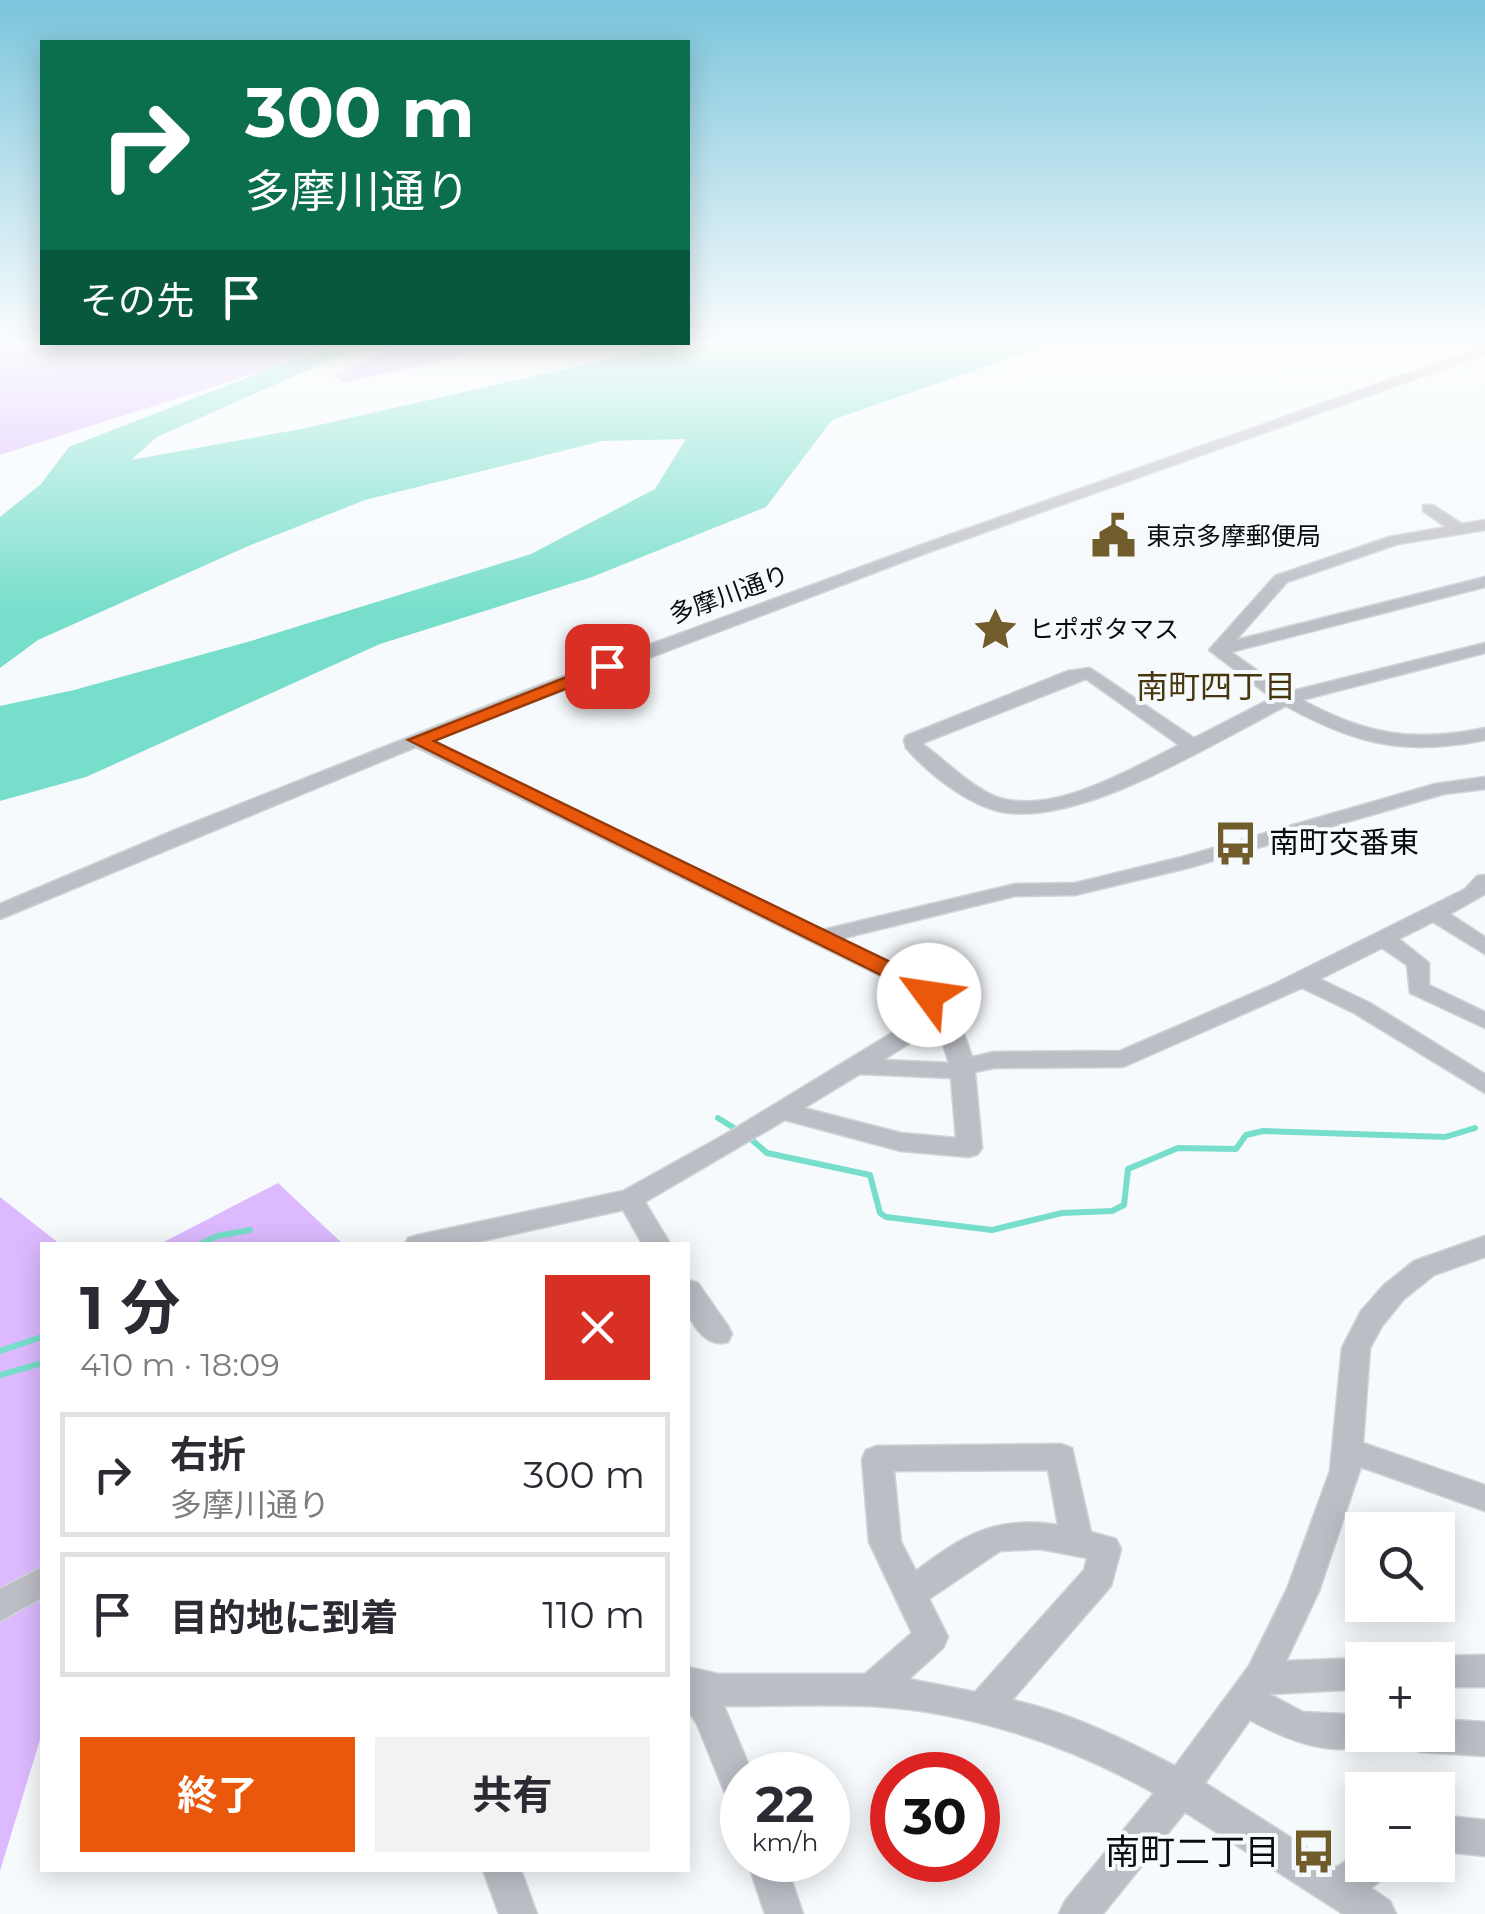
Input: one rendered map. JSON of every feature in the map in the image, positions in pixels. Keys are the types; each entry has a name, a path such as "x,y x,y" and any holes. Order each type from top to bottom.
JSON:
{"street":[{"name":"多摩川通り","path":"0,912 418,740 974,529 1244,434"},
{"path":"1428,508 1459,529"},
{"path":"1218,650 1281,579 1395,540 1485,525"},
{"path":"1218,650 1485,582"},
{"path":"1193,746 1090,673 1074,675 913,740 916,748 986,800 1035,808 1060,803 1145,770 1193,746 1287,698 1485,648"},
{"path":"1218,650 1287,698 1348,727 1397,742 1430,743 1485,734"},
{"path":"418,740 918,986 951,1024 965,1073 970,1148 901,1142 782,1111"},
{"path":"820,937 1015,890 1074,889 1188,862 1442,788 1485,783"},
{"path":"856,1066 948,1071 994,1060 1123,1059 1302,979 1472,894 1485,881"},
{"path":"1434,913 1485,947"},
{"path":"1383,938 1418,963 1418,988 1426,995 1485,1021"},
{"path":"1302,979 1362,1008 1420,1047 1479,1072"},
{"path":"432,1242 630,1199 943,1012"},
{"path":"630,1199 655,1242"},
{"path":"1078,1914 1139,1844 1254,1688 1302,1590 1345,1471 1356,1348 1371,1319 1394,1292 1424,1268 1485,1246"},
{"path":"690,1293 718,1334"},
{"path":"1347,1450 1485,1498"},
{"path":"872,1690 931,1637 885,1542 877,1459 1060,1457 1077,1541"},
{"path":"910,1594 981,1544 1006,1534 1077,1541 1104,1549 1100,1576 983,1708"},
{"path":"0,1606 40,1582"},
{"path":"1455,1672 1485,1671"},
{"path":"1254,1688 1345,1676"},
{"path":"690,1685 718,1690 872,1690 1036,1721 1128,1760 1180,1788 1377,1914"},
{"path":"690,1686 710,1714 726,1752"},
{"path":"1254,1688 1300,1728 1345,1731"},
{"path":"1455,1737 1485,1739"},
{"path":"1455,1835 1485,1838"},
{"path":"503,1872 518,1914"},
{"path":"773,1882 784,1914"},
{"path":"1339,1889 1348,1882"}],"shaded area":[{"path":"0,434 64,434 0,455"},
{"path":"102,434 163,434 131,460 271,434 821,434 766,507 592,577 380,644 86,777 0,801 0,706 74,690 251,641 531,554 655,489 686,439 602,441 365,500 246,547 38,640 0,668 0,517 41,484 69,447"},
{"path":"278,1183 341,1242 164,1242"},
{"path":"0,1197 57,1242 40,1242 40,1740 0,1871"}],"waterway":[{"path":"718,1118 734,1128"},
{"path":"752,1140 767,1153 870,1175 880,1213 886,1217 992,1230 1062,1213 1112,1211 1124,1205 1128,1169 1178,1148 1236,1149 1246,1135 1263,1131 1445,1137 1475,1128"},
{"path":"205,1242 250,1230"},
{"path":"0,1351 40,1338"},
{"path":"0,1375 40,1364"}],"place":[{"name":"東京多摩郵便局","path":"1113,536"},
{"name":"ヒポポタマス","path":"996,629"},
{"name":"南町交番東","path":"1236,843"},
{"name":"南町二丁目","path":"1313,1852"}],"district":[{"name":"南町四丁目","path":"1216,687"}],"route":[{"path":"607,666 418,740 903,977 929,995"}]}
